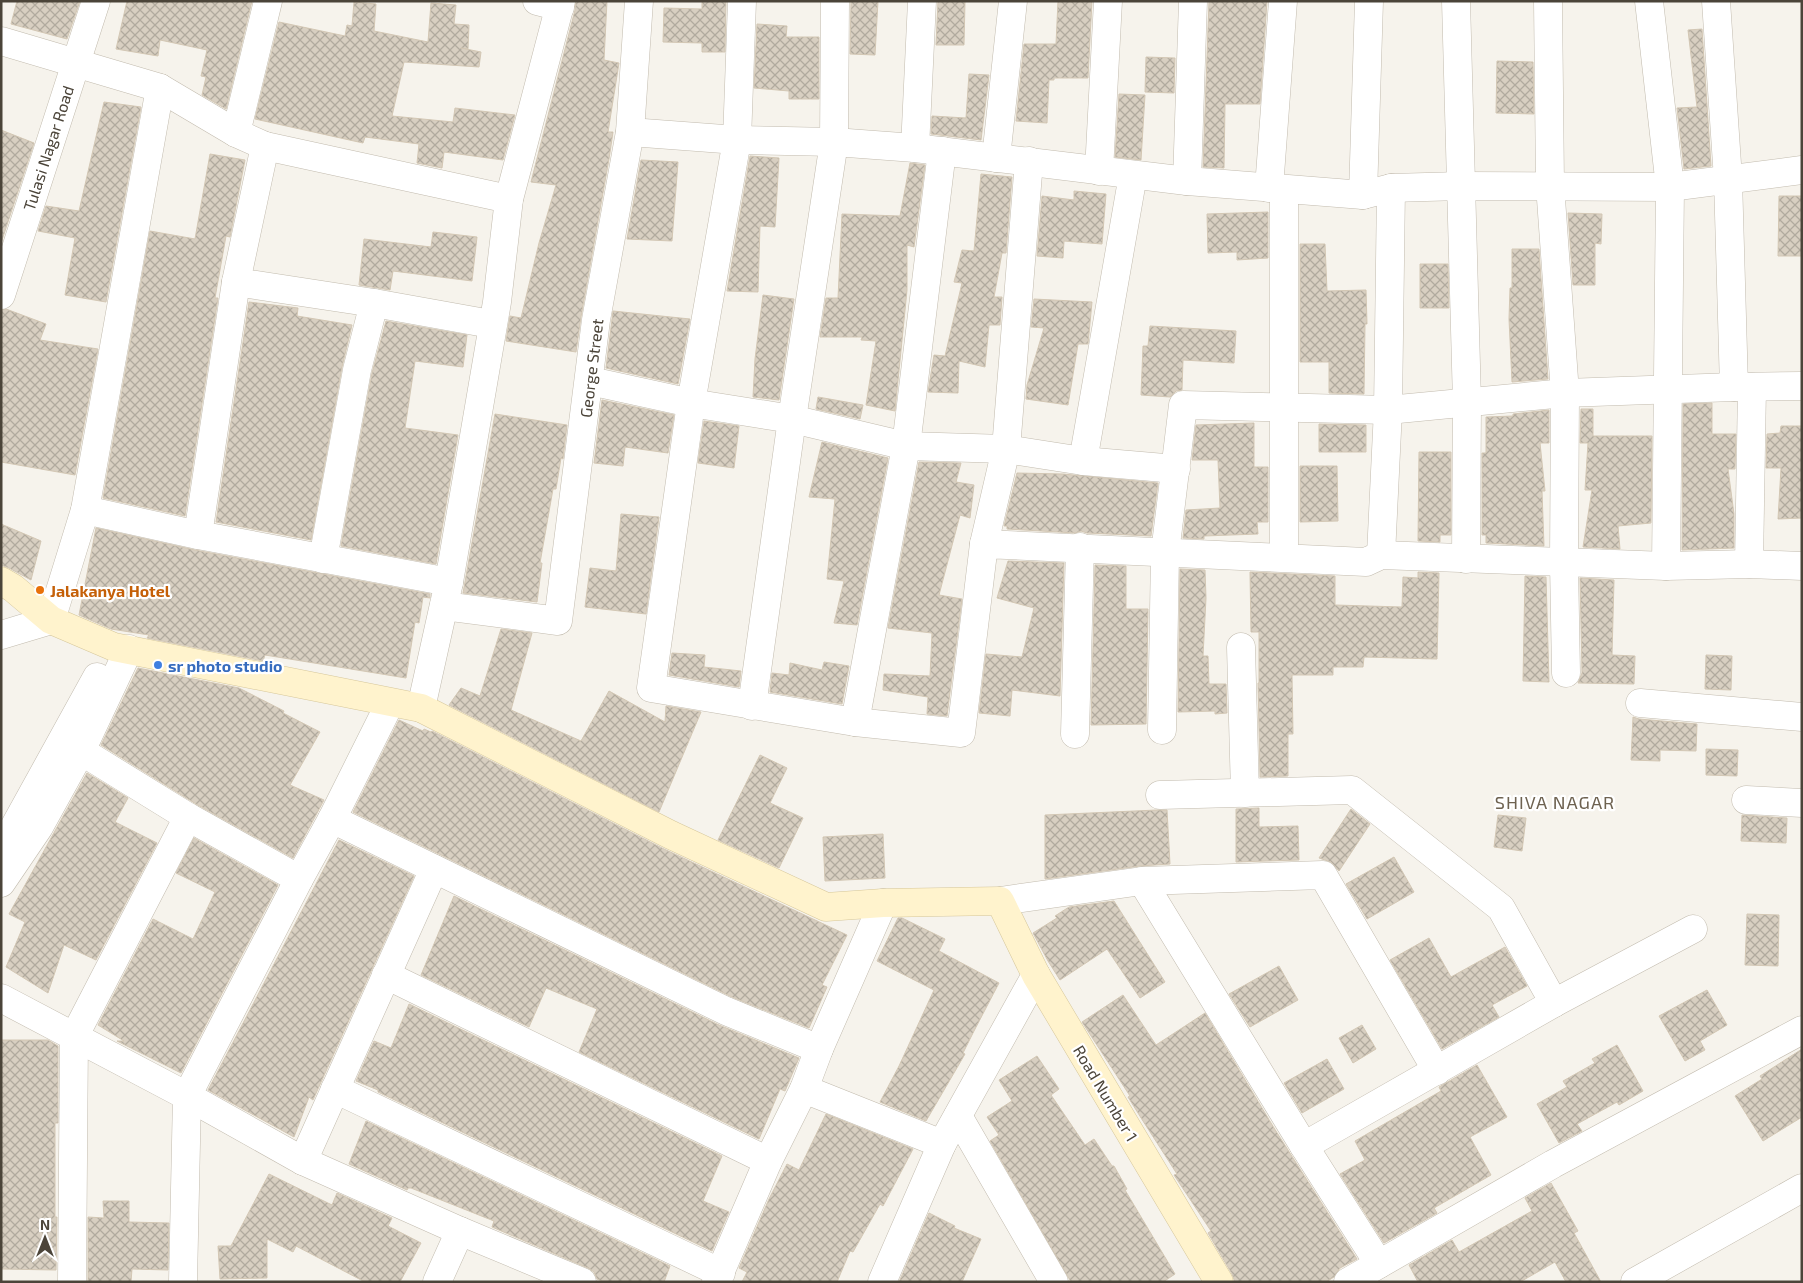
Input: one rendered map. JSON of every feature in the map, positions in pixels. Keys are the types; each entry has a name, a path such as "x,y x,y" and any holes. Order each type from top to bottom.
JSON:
{"street":[{"name":"Tulasi Nagar Road","path":"1,295 96,1"},
{"path":"236,133 268,1"},
{"name":"George Street","path":"446,594 558,621 590,381 596,320 630,132 639,1"},
{"path":"742,1 737,140 691,404 651,688 855,722 961,733 984,544 1006,449 1029,161"},
{"path":"752,706 792,419 834,142 835,1"},
{"path":"915,148 922,1"},
{"path":"996,158 1013,1"},
{"path":"1099,171 1108,1"},
{"path":"1187,181 1193,1"},
{"path":"1283,1 1276,189 1285,407 1284,557"},
{"path":"1363,195 1369,1"},
{"path":"1456,1 1467,402 1466,558"},
{"path":"1548,1 1550,185 1565,393 1564,563 1566,672"},
{"path":"1649,1 1670,186 1666,566"},
{"path":"1716,1 1743,387 1749,564"},
{"path":"421,708 446,594 496,302 509,199 553,3"},
{"path":"1,40 160,88 236,133 265,146 509,199"},
{"path":"51,620 85,510 160,88"},
{"path":"630,132 737,140 834,142 915,148 1187,181 1363,195 1391,188 1550,185 1670,186 1802,170"},
{"path":"198,535 236,282 265,146"},
{"path":"855,722 906,446 942,151"},
{"path":"1083,461 1133,175"},
{"path":"1382,555 1388,410 1391,188"},
{"path":"236,282 492,324"},
{"path":"323,559 357,370 374,304"},
{"path":"590,381 691,404 792,419 906,446 1006,449 1083,461 1176,469"},
{"path":"1162,730 1164,553 1183,405 1388,410 1565,393 1802,386"},
{"path":"85,510 198,535 323,559 446,594"},
{"path":"984,544 1080,547 1164,553 1366,562 1382,555 1666,566 1749,564 1802,566"},
{"path":"1075,734 1080,547"},
{"path":"1,581 13,588 51,620 122,648 421,708 671,835 826,907 1000,901 1142,881 1323,875 1437,1071"},
{"path":"1,634 51,620"},
{"path":"1,883 40,827 81,751 122,648"},
{"path":"1,851 122,648"},
{"path":"1241,648 1245,793"},
{"path":"183,1282 187,1096 332,819 390,702"},
{"path":"1640,704 1802,717"},
{"path":"81,751 188,816 299,879"},
{"path":"1160,795 1352,790 1501,908 1554,1003"},
{"path":"1746,800 1802,803"},
{"path":"72,1282 74,1037 188,816"},
{"path":"332,819 726,1011 819,1049"},
{"path":"303,1161 434,869"},
{"path":"1142,881 1304,1146 1379,1264"},
{"name":"Road Number 1","path":"1000,901 1036,974 1219,1282"},
{"path":"335,1088 718,1277 768,1162 804,1089 819,1049 883,904"},
{"path":"1304,1146 1554,1003 1693,929"},
{"path":"386,974 768,1162"},
{"path":"882,1282 942,1144 1036,974"},
{"path":"1,998 187,1096 303,1161 570,1279"},
{"path":"1348,1282 1552,1164 1802,1030"},
{"path":"804,1089 942,1144"},
{"path":"958,1116 1054,1282"},
{"path":"1635,1282 1802,1188"},
{"path":"437,1282 460,1230"}],"building":[{"path":"17,1 80,1 67,39 11,24"},
{"path":"127,1 252,1 226,109 202,95 206,77 201,76 207,50 160,40 158,56 116,49"},
{"path":"576,1 607,1 604,60 619,63 608,132 613,132 609,159 576,352 506,341 510,316 521,318 539,243 556,185 531,182"},
{"path":"702,1 726,1 725,52 702,52 702,43 663,42 664,8 702,9"},
{"path":"851,1 878,1 875,55 850,54"},
{"path":"938,1 965,1 964,45 936,45"},
{"path":"1058,1 1092,1 1088,78 1054,78 1054,80 1049,80 1047,123 1016,121 1024,44 1056,44"},
{"path":"1209,1 1267,1 1260,104 1225,104 1224,168 1203,167"},
{"path":"354,2 376,4 374,31 428,42 431,3 456,5 454,24 469,25 468,49 461,48 481,52 479,67 404,62 392,116 453,122 455,108 515,115 503,160 444,152 442,168 417,163 419,144 365,137 363,143 255,119 279,22 345,36 347,25 352,26"},
{"path":"757,24 787,26 786,37 819,37 819,99 789,99 789,91 754,88"},
{"path":"1702,29 1711,166 1684,169 1677,108 1697,107 1688,30"},
{"path":"1146,57 1175,58 1174,93 1145,92"},
{"path":"1497,61 1533,62 1534,114 1496,113"},
{"path":"969,74 989,75 981,140 931,134 932,116 966,118"},
{"path":"1119,94 1145,95 1141,160 1115,157"},
{"path":"104,102 141,107 106,302 65,295 75,238 38,231 46,206 79,211"},
{"path":"1,130 34,143 1,243"},
{"path":"210,154 245,160 230,237 226,236 215,298 218,298 185,516 103,498 150,231 195,239"},
{"path":"750,156 779,158 775,227 760,226 758,292 727,291"},
{"path":"641,160 678,162 672,241 627,239"},
{"path":"910,163 925,165 914,247 907,245 907,290 895,411 866,405 876,341 861,340 862,337 820,337 826,298 838,298 842,214 900,216"},
{"path":"981,174 1012,177 1006,253 1002,253 994,297 1002,297 1000,325 989,325 985,367 959,361 958,393 928,392 934,355 945,356 962,283 954,282 962,250 974,251"},
{"path":"1074,191 1106,194 1102,244 1064,241 1063,258 1037,256 1042,196 1074,200"},
{"path":"1779,196 1802,196 1802,256 1778,256"},
{"path":"1268,212 1268,258 1237,260 1237,252 1208,253 1207,214"},
{"path":"1568,213 1602,214 1601,244 1595,243 1595,285 1573,285"},
{"path":"433,232 477,237 472,281 393,271 390,290 359,285 364,239 431,247"},
{"path":"1300,244 1325,244 1327,291 1366,290 1367,324 1365,324 1364,394 1329,393 1329,362 1300,362"},
{"path":"1512,249 1539,249 1548,379 1512,382 1509,319 1510,288 1512,288"},
{"path":"1420,264 1448,264 1449,308 1420,308"},
{"path":"763,295 794,299 779,400 753,397 755,359"},
{"path":"1034,299 1092,302 1088,344 1078,344 1068,405 1026,399 1027,385 1044,328 1031,327"},
{"path":"249,302 298,308 297,316 352,325 342,367 311,540 216,522"},
{"path":"6,309 46,324 40,340 98,349 75,475 1,462 1,310"},
{"path":"613,311 690,319 678,384 606,368"},
{"path":"386,321 467,335 463,367 415,361 405,428 458,435 436,564 341,546 372,373"},
{"path":"1150,326 1236,331 1234,363 1183,360 1182,390 1176,391 1170,397 1141,395 1143,346 1148,346"},
{"path":"818,397 863,405 860,419 816,409"},
{"path":"602,400 674,415 668,453 625,447 623,466 594,463"},
{"path":"1712,403 1712,434 1736,434 1735,469 1728,469 1734,514 1734,548 1682,550 1683,404"},
{"path":"1581,409 1593,409 1593,436 1652,436 1651,523 1618,526 1620,549 1583,547 1592,490 1585,490 1588,443 1580,443"},
{"path":"1549,410 1549,443 1540,443 1545,491 1542,491 1544,546 1486,543 1486,535 1482,535 1482,453 1486,453 1486,417 1513,416 1513,414"},
{"path":"495,414 567,425 563,459 561,458 556,489 553,489 540,563 542,563 537,602 463,593"},
{"path":"704,421 739,426 734,468 698,463"},
{"path":"1254,423 1254,467 1268,467 1268,522 1257,522 1258,534 1204,536 1204,539 1183,538 1186,510 1220,508 1218,460 1192,460 1196,425"},
{"path":"1319,424 1366,425 1366,452 1319,452"},
{"path":"1781,426 1802,426 1802,518 1778,519 1781,468 1766,468 1767,434 1780,433"},
{"path":"822,442 888,458 857,625 834,623 844,581 827,579 835,499 809,497"},
{"path":"1419,452 1451,452 1451,535 1440,535 1440,542 1418,541"},
{"path":"919,462 961,463 956,482 974,485 970,518 960,515 939,595 962,599 947,716 927,714 928,697 883,690 884,674 930,676 932,633 888,628"},
{"path":"1300,466 1337,466 1338,521 1300,522"},
{"path":"1017,473 1063,474 1158,483 1151,536 1087,533 1081,531 1075,533 1007,529 1007,526 1004,526"},
{"path":"621,514 659,517 646,614 585,607 590,568 616,571"},
{"path":"1,524 41,541 31,580 1,565"},
{"path":"96,528 195,550 430,594 430,598 423,597 419,623 415,622 406,678 265,655 263,661 147,638 149,635 111,629 79,615"},
{"path":"1008,561 1064,563 1060,696 1012,690 1010,716 979,713 986,654 1022,657 1034,608 997,598"},
{"path":"1095,565 1126,566 1126,609 1148,609 1146,724 1091,725"},
{"path":"1180,569 1205,570 1206,598 1203,656 1208,656 1209,684 1226,684 1227,713 1215,714 1215,711 1178,712"},
{"path":"1250,572 1335,576 1335,605 1402,607 1403,577 1418,578 1418,572 1439,573 1437,659 1364,657 1363,667 1333,667 1333,675 1292,675 1293,734 1288,734 1288,776 1260,777 1259,632 1251,632"},
{"path":"1525,576 1546,577 1549,682 1523,681"},
{"path":"1580,578 1614,580 1612,655 1635,656 1634,684 1578,683 1582,673"},
{"path":"501,629 532,633 511,710 581,741 609,691 665,722 666,706 701,712 659,812 449,705 461,688 480,696"},
{"path":"672,653 705,655 704,667 741,671 739,687 669,675"},
{"path":"1706,655 1732,656 1731,690 1705,689"},
{"path":"824,662 849,666 842,704 770,692 772,673 789,675 790,663 822,670"},
{"path":"138,668 239,688 320,732 290,785 324,800 293,858 196,804 101,745"},
{"path":"1633,717 1697,724 1696,751 1660,750 1660,761 1631,760"},
{"path":"399,720 423,731 424,729 432,731 664,849 847,935 822,985 827,987 809,1028 732,997 353,812"},
{"path":"1706,749 1738,750 1737,776 1706,775"},
{"path":"760,755 787,768 770,803 803,818 779,868 718,840"},
{"path":"87,773 128,798 115,822 157,843 96,960 64,945 48,993 6,967 25,922 9,914"},
{"path":"1259,808 1259,827 1298,826 1299,860 1236,862 1236,809"},
{"path":"1351,809 1370,824 1339,871 1331,862 1319,858"},
{"path":"1167,810 1170,864 1140,866 1045,879 1045,815"},
{"path":"1498,815 1526,818 1522,851 1494,847"},
{"path":"1742,815 1787,818 1786,843 1741,841"},
{"path":"883,834 885,878 825,881 823,837"},
{"path":"194,838 278,885 181,1073 117,1041 124,1041 98,1025 153,919 193,939 215,892 176,873"},
{"path":"339,840 414,876 313,1100 309,1097 294,1137 208,1090"},
{"path":"1394,857 1414,892 1367,919 1346,884"},
{"path":"454,896 719,1025 799,1058 785,1091 780,1089 759,1139 579,1052 597,1009 546,988 529,1027 421,975"},
{"path":"1114,901 1165,982 1140,998 1107,949 1060,980 1033,933 1057,918 1055,916 1069,907"},
{"path":"1747,914 1779,915 1778,966 1745,965"},
{"path":"898,918 902,918 945,939 939,951 999,983 963,1053 965,1054 926,1121 880,1102 934,990 877,961"},
{"path":"1429,938 1451,977 1505,947 1527,986 1492,1005 1499,1017 1442,1049 1390,960"},
{"path":"1279,966 1298,1000 1250,1027 1229,994"},
{"path":"1707,990 1727,1025 1700,1041 1705,1050 1685,1061 1659,1016"},
{"path":"1123,995 1156,1045 1205,1013 1274,1128 1357,1259 1340,1268 1334,1277 1326,1282 1235,1282 1208,1233 1211,1231 1174,1175 1177,1174 1082,1022"},
{"path":"409,1004 722,1156 703,1201 729,1212 712,1251 356,1081 374,1041 391,1048"},
{"path":"1362,1025 1376,1049 1353,1063 1339,1038"},
{"path":"1,1040 48,1040 58,1046 58,1123 55,1123 56,1270 1,1269"},
{"path":"1617,1045 1643,1091 1619,1105 1617,1102 1577,1124 1582,1131 1559,1143 1537,1104 1567,1087 1563,1081 1595,1063 1592,1059"},
{"path":"1802,1049 1802,1117 1763,1141 1735,1096 1762,1079 1760,1076"},
{"path":"1037,1056 1059,1089 1051,1095 1085,1145 1094,1139 1112,1166 1114,1166 1127,1189 1125,1190 1175,1274 1163,1282 1071,1282 990,1141 999,1135 987,1117 1012,1101 999,1080"},
{"path":"1327,1059 1344,1089 1302,1113 1284,1083"},
{"path":"1477,1065 1507,1117 1470,1137 1491,1175 1434,1208 1437,1213 1384,1243 1340,1174 1365,1160 1355,1141 1441,1091 1439,1087"},
{"path":"826,1114 913,1149 883,1206 880,1204 853,1252 850,1251 837,1282 742,1282 747,1272 739,1268 769,1199 787,1164 799,1170"},
{"path":"366,1121 670,1266 664,1282 604,1282 597,1279 594,1272 588,1268 492,1227 494,1221 411,1188 407,1190 349,1164"},
{"path":"269,1174 332,1205 337,1193 392,1218 388,1226 421,1243 400,1282 365,1282 296,1246 293,1252 267,1239 267,1278 220,1279 218,1246 231,1246"},
{"path":"1551,1183 1578,1231 1574,1233 1601,1282 1566,1282 1555,1262 1520,1282 1418,1282 1409,1265 1452,1240 1459,1252 1532,1211 1525,1198"},
{"path":"103,1201 129,1201 129,1222 169,1223 168,1270 132,1269 131,1282 88,1282 88,1217 104,1218"},
{"path":"929,1213 955,1226 954,1228 981,1239 962,1282 899,1282"}],"place":[{"name":"Jalakanya Hotel","path":"40,590"},
{"name":"sr photo studio","path":"158,665"}],"district":[{"name":"SHIVA NAGAR","path":"1555,802"}]}
